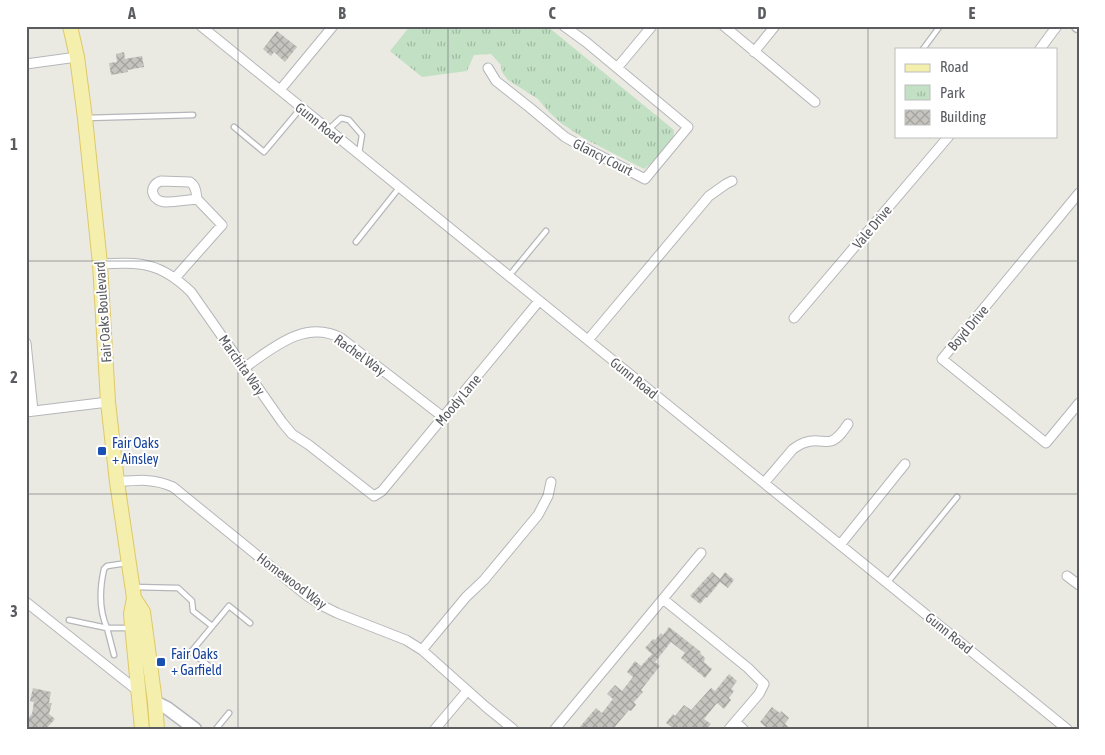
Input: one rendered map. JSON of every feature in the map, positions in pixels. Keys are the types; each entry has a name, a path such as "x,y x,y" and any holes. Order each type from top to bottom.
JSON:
{"main road":[{"name":"Fair Oaks Boulevard","path":"70,26 77,57 85,118 100,264 108,402 116,482 133,593 131,614 142,729"},
{"path":"133,593 145,684 155,702 157,729"},
{"path":"138,691 145,702 149,729"}],"street":[{"name":"Gunn Road","path":"201,26 1067,729"},
{"path":"280,90 333,26"},
{"path":"564,26 617,68 652,26"},
{"path":"724,26 815,102"},
{"path":"754,52 775,26"},
{"path":"1041,48 1057,26"},
{"path":"26,64 77,57"},
{"name":"Glancy Court","path":"488,68 496,81 565,137 645,179 688,127 617,68"},
{"name":"Vale Drive","path":"794,318 947,138"},
{"path":"175,278 222,224 198,199 194,185 190,182 161,181 157,182 152,189 154,196 164,202 198,199"},
{"path":"588,340 709,196 732,181"},
{"name":"Boyd Drive","path":"1079,193 942,359 1046,443 1079,403"},
{"name":"Marchita Way","path":"100,264 142,264 163,271 175,278 191,292 292,434 374,496"},
{"name":"Moody Lane","path":"374,496 382,491 539,301"},
{"name":"Rachel Way","path":"244,368 267,351 298,334 317,331 329,333 341,338 443,418"},
{"path":"26,343 30,412 108,402"},
{"path":"764,483 793,449 808,441 832,441 848,424"},
{"path":"840,545 905,464"},
{"name":"Homewood Way","path":"116,482 146,480 160,482 180,491 306,595 321,605 406,640 422,650 513,729"},
{"path":"422,650 538,515 548,496 551,482"},
{"path":"555,729 701,553"},
{"path":"1067,576 1079,585"},
{"path":"663,599 748,668 764,684 759,694 732,726 743,729"},
{"path":"26,602 138,691"},
{"path":"435,729 468,691"},
{"path":"155,702 168,708 195,729"}],"lane":[{"path":"924,48 940,26"},
{"path":"234,127 264,152 301,108"},
{"path":"85,118 193,114"},
{"path":"328,130 341,118 349,120 362,135 358,155"},
{"path":"356,242 399,188"},
{"path":"508,276 546,231"},
{"path":"887,583 957,497"},
{"path":"114,655 104,623 101,604 104,569 107,566 128,562"},
{"path":"133,593 178,588 192,601 193,611 212,626"},
{"path":"212,669 191,652 212,626 229,606 250,623"},
{"path":"69,620 107,628 132,628"},
{"path":"216,729 229,713"}],"green space":[{"path":"410,26 547,26 674,130 671,141 659,157 644,169 585,139 561,123 538,99 508,80 502,72 501,65 491,54 474,55 467,71 422,77 390,51"}],"building":[{"path":"277,31 297,47 285,62 274,52 271,56 263,49"},
{"path":"124,52 125,59 142,56 144,67 111,75 109,63 117,62 116,54"},
{"path":"712,572 720,579 725,572 734,580 728,588 720,582 700,604 690,596"},
{"path":"669,627 701,652 705,658 704,662 712,669 705,678 681,658 685,653 671,642 655,662 660,666 641,690 643,692 634,702 636,705 631,711 629,710 613,729 578,729 596,708 602,713 613,699 607,694 615,685 622,691 633,677 627,672 635,661 641,666 652,654 645,648 661,633 663,635"},
{"path":"729,674 737,681 731,689 734,691 729,698 731,700 724,709 717,703 704,719 711,724 707,729 674,729 666,723 684,705 691,710 711,688 715,691"},
{"path":"33,688 51,692 49,703 52,703 49,714 55,719 46,729 26,729 26,720 32,714 34,702 30,701"},
{"path":"772,707 780,713 781,711 789,718 785,724 791,729 768,729 760,722"}],"place":[{"name":"Fair Oaks + Ainsley","path":"102,451"},
{"name":"Fair Oaks + Garfield","path":"161,662"}]}
